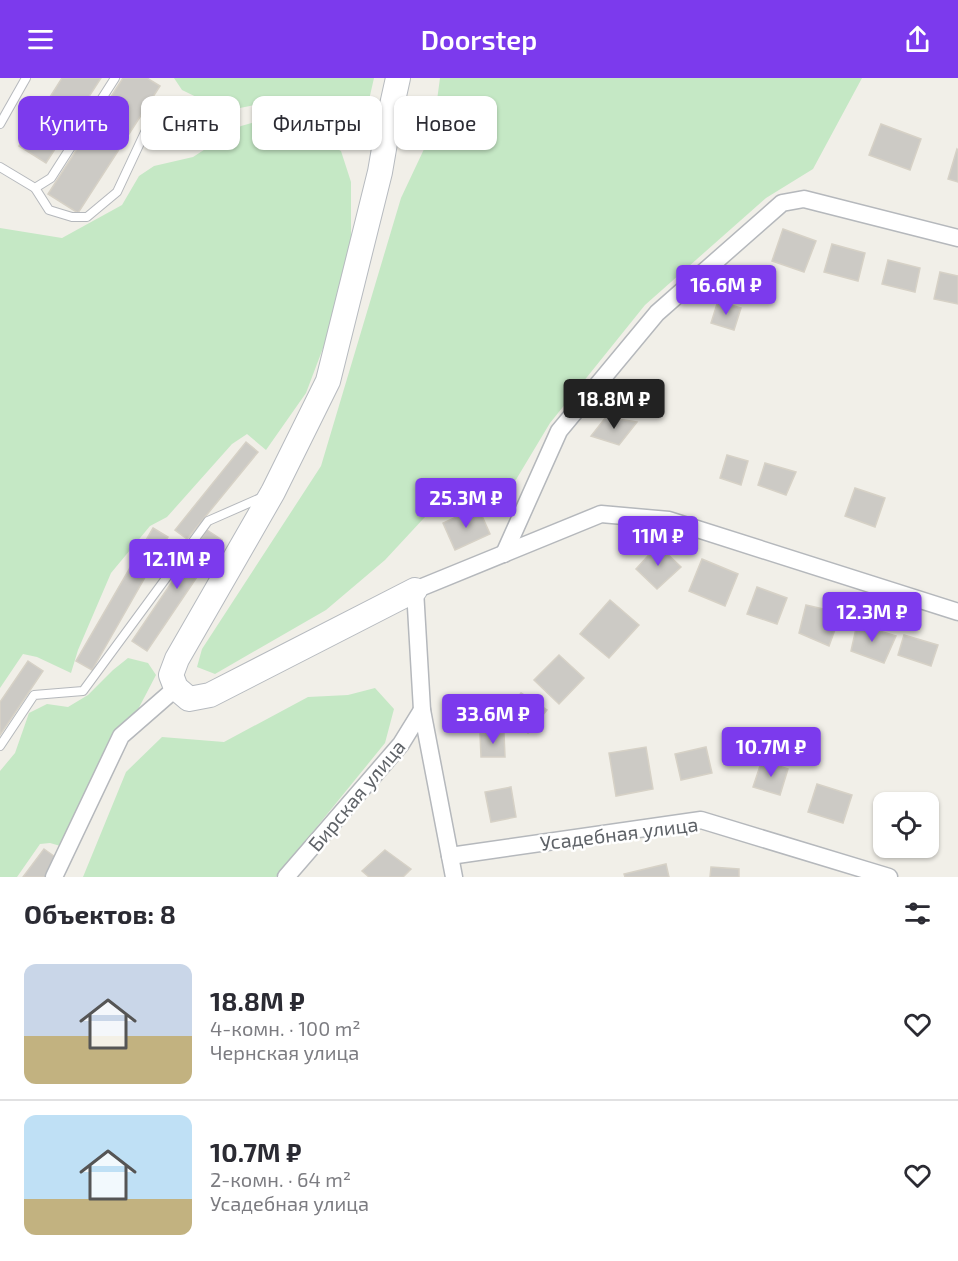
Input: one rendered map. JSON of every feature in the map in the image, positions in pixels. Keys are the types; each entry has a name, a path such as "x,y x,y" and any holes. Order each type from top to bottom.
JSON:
{"street":[{"path":"398,78 377,183 328,381 273,492 177,659 171,675 176,688 189,699 210,695 415,590 601,514 669,520 958,612"},
{"path":"504,554 559,431 657,313 782,203 804,200 958,238"},
{"path":"415,590 422,710 454,877"},
{"path":"54,877 121,736 176,688"},
{"name":"Бирская улица","path":"286,877 402,744 422,710"},
{"name":"Усадебная улица","path":"450,856 701,820 889,877"}],"lane":[{"path":"0,124 26,78"},
{"path":"35,188 51,178 115,78"},
{"path":"0,167 35,188 50,210 72,217 87,217 117,192 141,141"},
{"path":"0,746 34,695 83,691 208,521 273,492"}],"green space":[{"path":"174,78 374,78 370,96 252,96 252,106 240,108 240,96 194,96 182,90"},
{"path":"440,78 862,78 813,169 766,198 645,305 550,423 514,483 488,494 449,497 424,518 385,560 326,610 215,674 197,667 202,649 321,466 401,198 424,150 497,150 497,96 438,96"},
{"path":"252,123 252,150 339,150 351,182 351,274 306,393 266,450 247,434 232,444 167,517 150,526 111,573 78,650 71,673 37,657 23,654 0,688 0,228 62,238 122,205 139,176 154,166 193,157 204,150 240,150 241,126"},
{"path":"128,658 148,663 156,675 64,847 50,843 40,844 17,877 0,877 0,771 15,753 29,713 47,704 68,707 88,695"},
{"path":"375,688 394,709 385,743 276,877 83,877 126,772 162,737 224,742 308,697 348,695"}],"building":[{"path":"62,78 101,78 89,96 51,96"},
{"path":"123,78 147,78 160,86 154,96 141,96 141,115 129,134 129,96 111,96"},
{"path":"881,124 921,139 910,170 869,155"},
{"path":"25,150 54,150 46,163"},
{"path":"76,150 119,150 78,213 48,194"},
{"path":"958,150 958,182 948,179"},
{"path":"783,229 816,241 804,272 772,261"},
{"path":"832,244 865,253 858,281 824,272"},
{"path":"888,260 920,268 915,292 882,284"},
{"path":"940,272 958,276 958,304 934,299"},
{"path":"718,301 741,308 734,330 711,323"},
{"path":"606,417 637,422 619,445 591,436"},
{"path":"246,442 258,452 187,539 175,530"},
{"path":"727,455 748,461 741,485 720,478"},
{"path":"765,463 796,472 786,495 758,485"},
{"path":"855,488 885,498 875,527 845,516"},
{"path":"478,507 490,534 455,550 443,523"},
{"path":"153,528 168,537 92,670 76,661"},
{"path":"207,530 222,540 147,651 132,641"},
{"path":"658,545 681,567 657,589 636,569"},
{"path":"702,559 738,574 725,606 689,591"},
{"path":"757,587 787,598 777,624 747,614"},
{"path":"610,600 639,625 609,658 580,634"},
{"path":"806,605 841,613 829,646 799,633"},
{"path":"857,624 896,636 884,663 851,651"},
{"path":"904,635 938,645 931,666 898,655"},
{"path":"559,655 584,678 559,704 534,680"},
{"path":"28,661 43,671 0,735 0,702"},
{"path":"521,693 547,710 528,733 504,714"},
{"path":"504,733 505,757 481,757 480,734"},
{"path":"646,747 653,789 616,796 609,753"},
{"path":"706,747 712,773 681,780 675,754"},
{"path":"762,760 788,769 780,795 753,787"},
{"path":"817,784 852,795 843,823 808,812"},
{"path":"511,787 516,817 491,822 485,792"},
{"path":"44,849 62,862 50,877 23,877"},
{"path":"385,850 411,869 403,877 369,877 362,871"},
{"path":"666,864 669,877 625,877 624,874"},
{"path":"711,867 739,869 739,877 710,877"}]}
